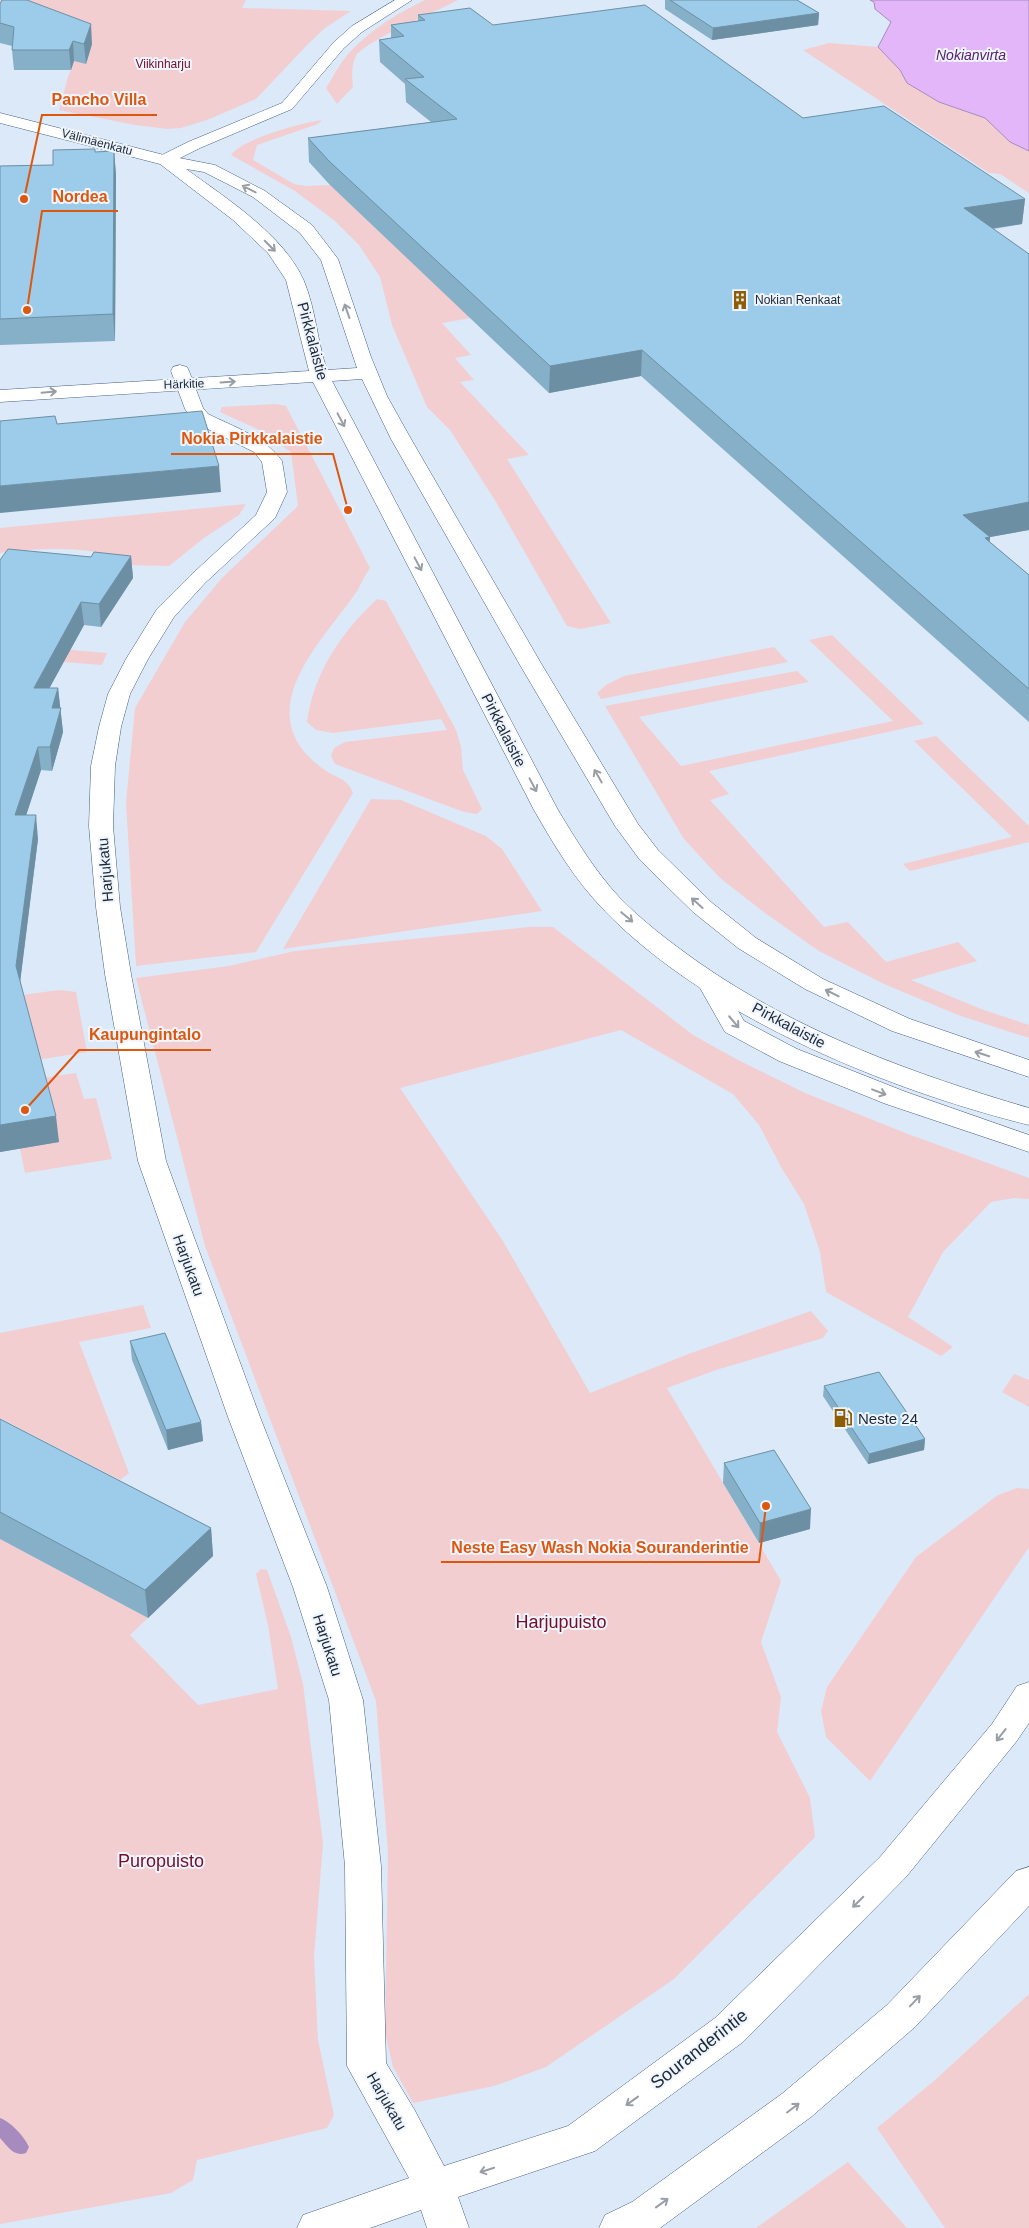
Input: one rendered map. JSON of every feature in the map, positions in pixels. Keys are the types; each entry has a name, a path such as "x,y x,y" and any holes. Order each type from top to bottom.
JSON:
{"main road":[{"path":"164,160 194,145 287,106 339,45 357,29 405,0"},
{"name":"Välimäenkatu","path":"0,118 164,160"},
{"path":"164,160 209,168 259,194 306,229 329,259 378,396 401,439 530,665 627,826 669,876 702,907 747,943 814,984 901,1025 1029,1069"},
{"name":"Pirkkalaistie","path":"164,160 249,225 281,258 294,278 304,305 318,368 511,744 563,839 598,887 621,913 709,981 792,1029 872,1066 989,1106 1029,1117"},
{"name":"Härkitie","path":"0,396 183,377 366,365"},
{"name":"Härkitie","path":"0,382 183,377"},
{"name":"Harjukatu","path":"183,377 194,409 201,418 261,448 272,461 278,492 265,518 198,579 165,614 137,659 120,694 110,727 103,766 101,826 118,974 152,1162 244,1417 310,1587 346,1700 363,1866 367,2066 400,2121 434,2187 448,2228"},
{"path":"709,981 734,1026 788,1055 896,1098 1029,1144"},
{"name":"Souranderintie","path":"318,2228 434,2187 581,2139 729,2030 893,1867 1004,1733 1029,1695"},
{"path":"620,2228 646,2215 797,2105 901,2016 1029,1882"}],"green space":[{"name":"Viikinharju","path":"0,0 246,0 242,8 351,11 325,28 256,99 207,120 181,128 168,129 135,125 59,110 68,77 78,52 0,8"},
{"path":"425,0 458,0 373,42 362,50 356,56 353,64 353,87 337,104 326,88 346,56 376,29"},
{"path":"829,43 878,47 900,70 907,83 939,102 985,118 1010,142 1029,151 1029,193 1000,174 989,173 803,50"},
{"path":"322,120 318,124 257,145 253,160 294,184 306,186 330,185 471,318 442,323 471,355 455,358 474,380 460,382 529,455 507,459 611,623 580,629 567,626 496,502 450,430 427,407 392,325 380,277 359,245 335,221 295,191 231,155 237,149 259,138 300,124"},
{"path":"276,404 286,406 370,568 357,591 305,664 295,684 290,705 291,726 302,749 322,768 345,781 353,793 256,952 136,966 126,803 135,708 185,622 222,578 298,506 291,452 259,430 220,412 222,407"},
{"path":"246,504 239,515 204,538 169,566 124,565 114,558 101,553 84,550 47,549 0,553 0,528"},
{"path":"377,599 386,601 456,730 461,747 463,770 482,809 477,814 464,812 335,764 331,756 334,748 345,742 447,730 441,719 333,733 316,730 307,722 316,686 331,654 352,626"},
{"path":"832,635 924,724 709,771 729,794 710,800 824,927 848,922 886,962 958,942 977,961 911,980 981,1009 1029,1025 1029,1038 958,1015 884,984 819,951 720,878 684,839 605,706 797,671 809,682 639,717 681,766 893,721 809,640"},
{"path":"0,644 107,653 102,665 0,657"},
{"path":"774,647 788,662 601,699 597,693 606,685 624,676"},
{"path":"936,736 1029,826 1029,842 910,871 903,864 1012,837 914,741"},
{"path":"371,799 401,800 486,836 502,849 542,911 283,949"},
{"name":"Harjupuisto","path":"529,927 553,927 693,1035 738,1060 805,1093 908,1134 1029,1178 1029,1199 1014,1198 991,1202 943,1252 908,1317 953,1347 941,1356 826,1292 820,1252 804,1204 781,1167 759,1125 733,1094 621,1030 400,1088 503,1241 590,1393 691,1353 811,1311 828,1331 823,1338 716,1370 667,1388 781,1581 761,1642 781,1697 777,1732 810,1798 815,1837 674,1979 546,2067 494,2086 413,2103 393,2067 385,2033 388,1853 376,1701 205,1246 136,978 229,966 295,951"},
{"path":"59,990 76,992 87,1052 37,1060 0,998"},
{"path":"76,1073 84,1099 96,1098 112,1159 25,1173 20,1148 42,1078"},
{"path":"143,1305 151,1328 79,1342 129,1473 120,1480 0,1418 0,1333"},
{"path":"1014,1374 1029,1380 1029,1407 1002,1392"},
{"path":"1017,1488 1029,1489 1029,1547 870,1781 826,1737 821,1711 827,1687 916,1557 998,1495"},
{"name":"Puropuisto","path":"0,1539 148,1618 130,1635 198,1705 278,1689 268,1625 256,1574 261,1569 267,1570 291,1637 303,1684 323,1843 314,1957 318,2040 334,2115 327,2128 197,2160 193,2180 171,2193 0,2224"},
{"path":"1029,1994 1029,2228 945,2228 877,2128 935,2080"},
{"path":"848,2162 907,2228 756,2228"}],"water":[{"name":"Nokianvirta","path":"870,0 1029,0 1029,151 1010,142 985,118 939,102 907,83 900,70 878,47 891,22 875,9 874,2"}],"building":[{"path":"2,0 27,0 91,24 84,44 73,41 69,50 12,50 14,27 0,23 0,4"},
{"path":"670,0 797,0 819,13 713,28"},
{"name":"Nokian Renkaat","path":"645,5 803,118 884,106 1025,199 964,208 1029,254 1029,502 963,515 990,537 985,538 1029,575 1029,689 642,350 550,366 329,161 308,138 457,119 405,79 424,77 379,40 404,36 391,25 425,20 418,15 470,8 493,25"},
{"path":"95,149 95,152 114,151 113,314 0,319 0,166 53,165 53,150"},
{"path":"202,411 219,466 0,486 0,421 55,416 57,424"},
{"path":"8,549 91,557 94,552 131,556 99,604 81,602 34,688 58,688 52,708 61,708 50,747 38,747 15,815 36,815 16,966 56,1116 0,1125 0,560"},
{"path":"165,1333 201,1422 166,1430 130,1341"},
{"path":"879,1372 925,1439 869,1454 824,1386"},
{"path":"0,1419 211,1528 145,1590 0,1512"},
{"path":"774,1450 811,1509 760,1523 724,1463"}],"waterway":[{"path":"0,2126 20,2147"}],"place":[{"name":"Pancho Villa","path":"24,199"},
{"name":"Nokian Renkaat","path":"740,300"},
{"name":"Nordea","path":"27,310"},
{"name":"Nokia Pirkkalaistie","path":"348,510"},
{"name":"Kaupungintalo","path":"25,1110"},
{"name":"Neste 24","path":"843,1418"},
{"name":"Neste Easy Wash Nokia Souranderintie","path":"766,1506"}]}
